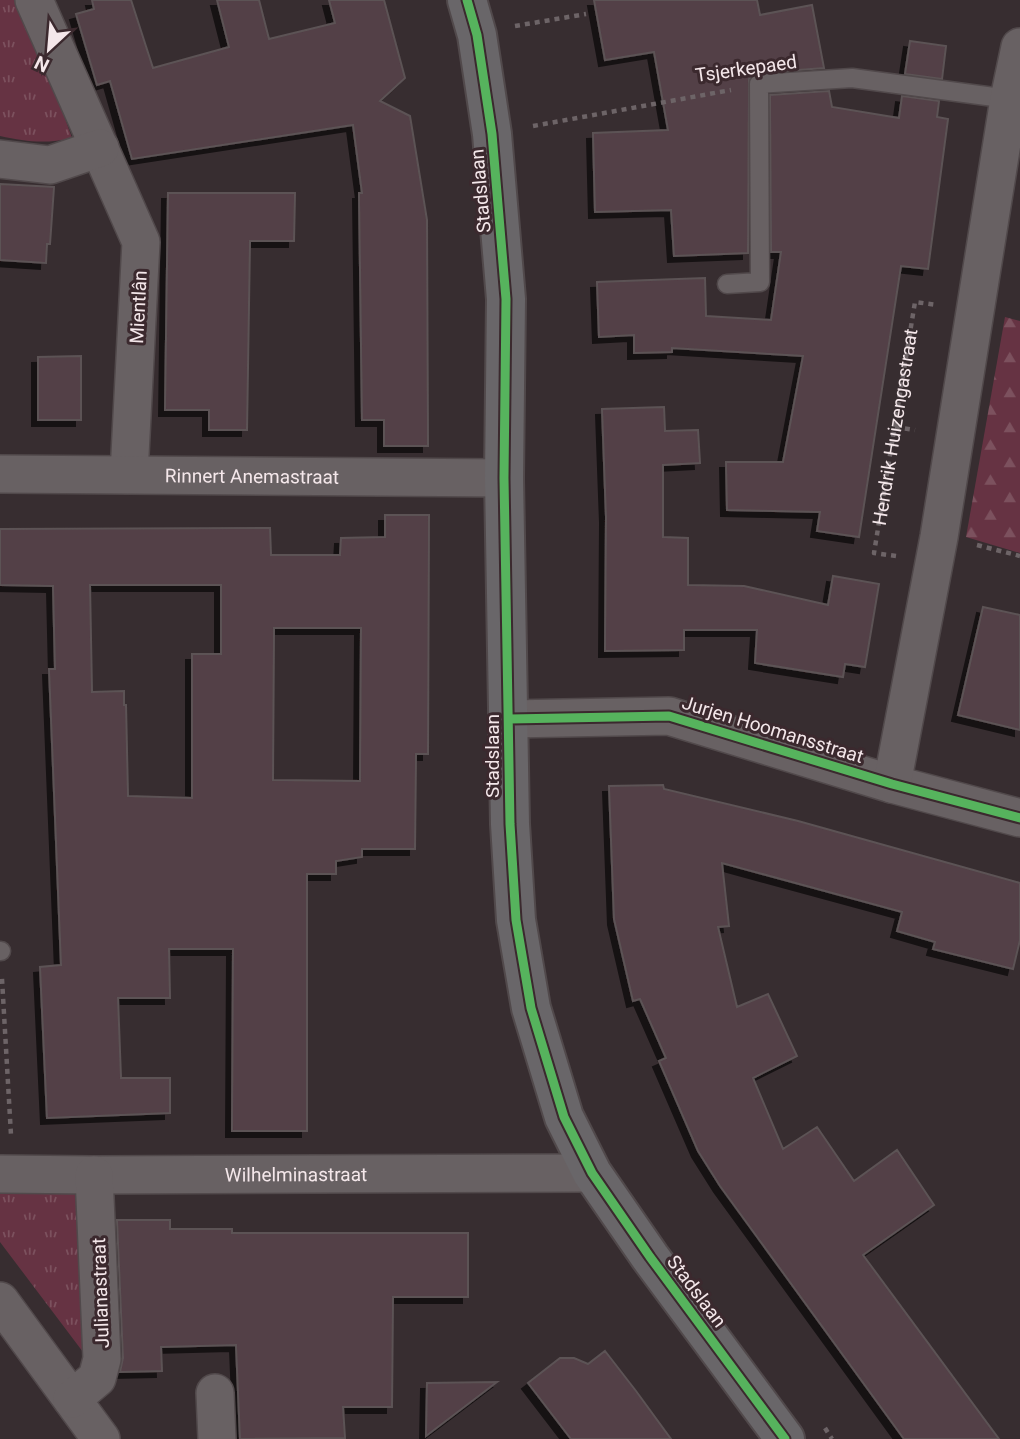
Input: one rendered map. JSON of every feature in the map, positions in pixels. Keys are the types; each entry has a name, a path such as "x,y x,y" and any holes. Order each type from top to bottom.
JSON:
{"street":[{"name":"Mientlân","path":"34,0 141,242 129,474"},
{"name":"Stadslaan","path":"472,17 492,134 506,299 504,478 510,824 516,920 531,1008 564,1117 592,1172 650,1257 785,1439"},
{"path":"892,784 934,561 1009,99 1020,47"},
{"path":"0,159 50,166 100,148"},
{"name":"Rinnert Anemastraat","path":"0,474 504,478"},
{"name":"Jurjen Hoomansstraat","path":"510,719 669,716 892,784 1020,818"},
{"name":"Wilhelminastraat","path":"6,1174 592,1172"},
{"name":"Julianastraat","path":"72,1399 97,1378 102,1359 94,1175"},
{"path":"0,1301 101,1439"},
{"path":"215,1393 217,1439"}],"lane":[{"name":"Tsjerkepaed","path":"759,84 852,78 1009,99"},
{"path":"727,284 761,282 759,84"}],"path":[{"path":"472,17 510,26 586,14"},
{"path":"0,951 6,1174"}],"green space":[{"path":"0,0 23,0 72,138 36,142 0,136"},
{"path":"1005,317 1020,321 1020,553 966,537"},
{"path":"0,1192 91,1193 93,1341 83,1352 0,1242"}],"building":[{"path":"92,0 131,0 153,68 229,47 217,0 259,0 269,39 335,23 329,0 384,0 405,78 380,101 410,116 427,220 428,446 384,446 384,420 362,420 359,193 362,193 353,125 132,159 110,81 97,85 76,14 94,9"},
{"path":"594,0 757,0 760,15 812,5 824,68 758,73 749,79 748,253 674,256 671,210 595,212 593,133 668,130 654,52 605,60"},
{"path":"910,41 946,46 942,79 905,74"},
{"path":"829,91 832,107 899,118 902,96 939,101 937,117 948,119 928,269 901,266 859,537 817,531 820,512 727,510 726,462 783,462 803,356 672,348 672,352 634,353 634,335 599,337 597,282 705,278 706,316 771,320 781,252 771,252 770,95"},
{"path":"0,184 54,187 46,263 0,260"},
{"path":"168,193 295,193 294,241 250,241 247,430 209,430 209,410 165,410"},
{"path":"81,356 81,420 38,420 38,357"},
{"path":"664,407 665,431 698,430 700,463 663,465 663,537 688,538 688,585 744,586 828,605 833,576 879,584 865,667 845,664 843,677 755,663 757,630 684,630 684,650 605,651 606,517 602,409"},
{"path":"385,515 429,515 428,754 416,754 415,849 362,849 362,857 336,861 336,874 307,874 307,1131 232,1131 233,949 169,949 170,998 118,998 121,1078 170,1078 170,1113 47,1118 40,967 61,965 49,669 55,669 53,586 0,585 0,529 270,528 271,555 340,555 341,538 385,537","holes":["90,585 221,585 221,654 192,654 192,798 128,796 124,691 92,692","274,628 361,628 360,781 273,780"]},
{"path":"983,607 1020,615 1020,730 958,715"},
{"path":"663,785 664,789 798,821 1020,883 1020,940 1013,969 933,949 935,942 897,931 902,912 722,863 729,926 718,927 737,1007 768,994 797,1056 753,1078 783,1149 817,1127 854,1181 897,1150 934,1205 863,1255 999,1439 904,1439 720,1186 698,1151 659,1061 666,1058 640,999 633,1001 614,919 609,786"},
{"path":"117,1220 170,1220 170,1229 232,1229 232,1233 468,1233 468,1297 393,1297 392,1407 343,1407 345,1438 240,1439 236,1345 161,1347 162,1371 120,1372 123,1358"},
{"path":"605,1351 671,1439 571,1439 528,1383 560,1358 574,1358 588,1364"},
{"path":"497,1382 426,1436 427,1383"}],"cycle path":[{"path":"467,0 477,35 492,134 506,299 504,478 510,824 516,920 531,1008 564,1117 592,1173 650,1257 785,1439"},
{"path":"510,719 669,716 892,784 1020,818"}]}
